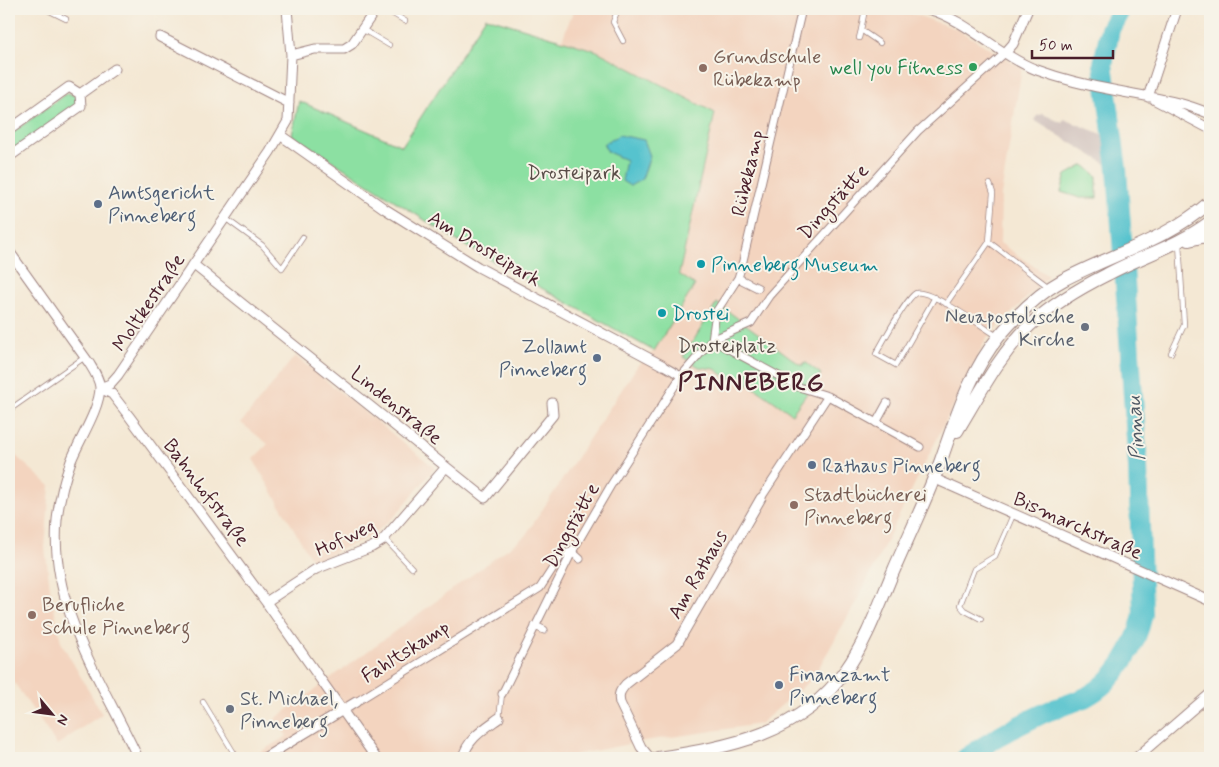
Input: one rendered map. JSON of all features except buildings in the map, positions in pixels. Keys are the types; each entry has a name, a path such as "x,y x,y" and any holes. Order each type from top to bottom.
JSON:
{"main road":[{"path":"658,758 719,749 757,737 789,721 821,696 846,670 860,647 941,459 948,435 974,373 998,337 1023,311 1062,281 1104,269 1142,251 1210,202"},
{"path":"1179,243 1210,222"},
{"path":"1142,251 1210,235"},
{"path":"941,459 1007,351 1046,312 1104,269"},
{"path":"1046,312 1053,296 1050,289"},
{"path":"974,373 974,386 980,393"}],"street":[{"name":"Moltkestraße","path":"100,388 110,384 118,375 194,265 288,120 291,55 287,9"},
{"path":"291,55 315,49 344,50 352,44 376,9"},
{"name":"Rübekamp","path":"712,340 716,312 738,278 802,9"},
{"path":"928,9 957,21 1028,66 1094,87 1169,100 1210,114"},
{"path":"1005,53 1013,44 1028,9"},
{"path":"1148,97 1177,9"},
{"path":"160,37 289,103"},
{"name":"Dingstätte","path":"502,694 572,552 616,476 681,376 712,340 751,323 769,296 918,131 1005,53"},
{"path":"80,94 115,69"},
{"path":"9,130 69,87 80,94"},
{"path":"9,152 13,154 81,106 80,94"},
{"path":"1148,97 1210,129"},
{"name":"Am Drosteipark","path":"280,135 384,209 478,267 681,376"},
{"name":"Bahnhofstraße","path":"9,250 95,372 100,388 112,394 120,404 266,602 376,758"},
{"name":"Lindenstraße","path":"194,265 485,498 553,415 552,403"},
{"path":"738,278 769,296"},
{"path":"712,340 799,387 828,396 920,447"},
{"path":"100,388 97,400 71,462 63,489 57,520 57,555 61,582 70,617 84,651 138,758"},
{"name":"Am Rathaus","path":"650,758 641,747 620,703 620,691 626,684 677,644 761,498 828,396"},
{"path":"876,422 886,403"},
{"name":"Hofweg","path":"266,602 316,570 372,547 385,538 446,467"},
{"name":"Bismarckstraße","path":"933,478 1210,602"},
{"path":"572,552 580,559"},
{"name":"Fahltskamp","path":"540,588 562,554 572,552"},
{"name":"Fahltskamp","path":"264,758 540,588 558,581"},
{"path":"535,626 544,630"},
{"path":"1136,758 1210,694"},
{"path":"463,758 468,745 476,735 499,718"}],"lane":[{"path":"46,9 66,19"},
{"path":"385,9 405,21"},
{"path":"618,9 613,22 623,41"},
{"path":"859,38 865,9"},
{"path":"856,18 863,20"},
{"path":"362,29 389,45"},
{"path":"861,30 880,43"},
{"path":"946,304 989,242 992,202 990,184"},
{"path":"225,218 262,245 282,268 303,237"},
{"path":"989,242 1046,283 1050,289"},
{"path":"1171,353 1184,325 1179,243"},
{"path":"935,297 896,365 876,354 912,296 921,292 935,297 998,337"},
{"path":"9,410 84,357"},
{"path":"981,619 964,610 960,604 974,569 995,556 1013,515"},
{"path":"385,538 412,568"},
{"path":"499,718 502,694"},
{"path":"203,702 237,758"}],"shaded area":[{"path":"574,9 899,9 957,29 1022,68 1001,195 1000,243 1048,276 986,339 860,595 813,678 760,724 644,741 559,758 250,758 287,736 275,719 525,536 638,365 654,351 695,285 679,274 714,113 597,51 562,40"},
{"path":"1043,114 1062,123 1064,119 1104,135 1106,164 1034,120 1037,116"},
{"path":"295,356 435,468 395,516 371,536 313,562 253,459 268,444 241,423"},
{"name":"Berufliche Schule Pinneberg","path":"9,450 50,486 45,548 50,588 61,642 102,714 57,745 9,675"}],"green space":[{"name":"Drosteipark","path":"486,17 597,51 715,113 679,274 695,285 654,351 459,242 292,135 299,101 402,146"},
{"path":"67,93 77,96 76,106 17,148 9,147 9,135"},
{"path":"1084,165 1097,176 1097,198 1080,198 1061,192 1066,175"},
{"name":"Drosteiplatz","path":"717,303 802,366 805,362 821,374 792,414 739,377 730,380 715,369 699,367 683,357"}],"water":[{"path":"619,135 644,140 650,156 642,179 630,186 622,181 626,160 608,152 603,144"}],"waterway":[{"name":"Pinnau","path":"966,758 1023,724 1047,712 1086,697 1107,682 1130,651 1143,614 1138,467 1117,169 1103,64 1110,29 1121,9"}],"place":[{"name":"well you Fitness","path":"973,67"},
{"name":"Grundschule Rübekamp","path":"703,68"},
{"name":"Amtsgericht Pinneberg","path":"98,204"},
{"name":"Pinneberg Museum","path":"701,264"},
{"name":"Drostei","path":"662,313"},
{"name":"Neuapostolische Kirche","path":"1085,327"},
{"name":"Zollamt Pinneberg","path":"597,358"},
{"name":"Rathaus Pinneberg","path":"812,465"},
{"name":"Stadtbücherei Pinneberg","path":"794,505"},
{"name":"Berufliche Schule Pinneberg","path":"32,615"},
{"name":"Finanzamt Pinneberg","path":"779,685"},
{"name":"St. Michael, Pinneberg","path":"230,709"}],"district":[{"name":"PINNEBERG","path":"751,381"}]}
